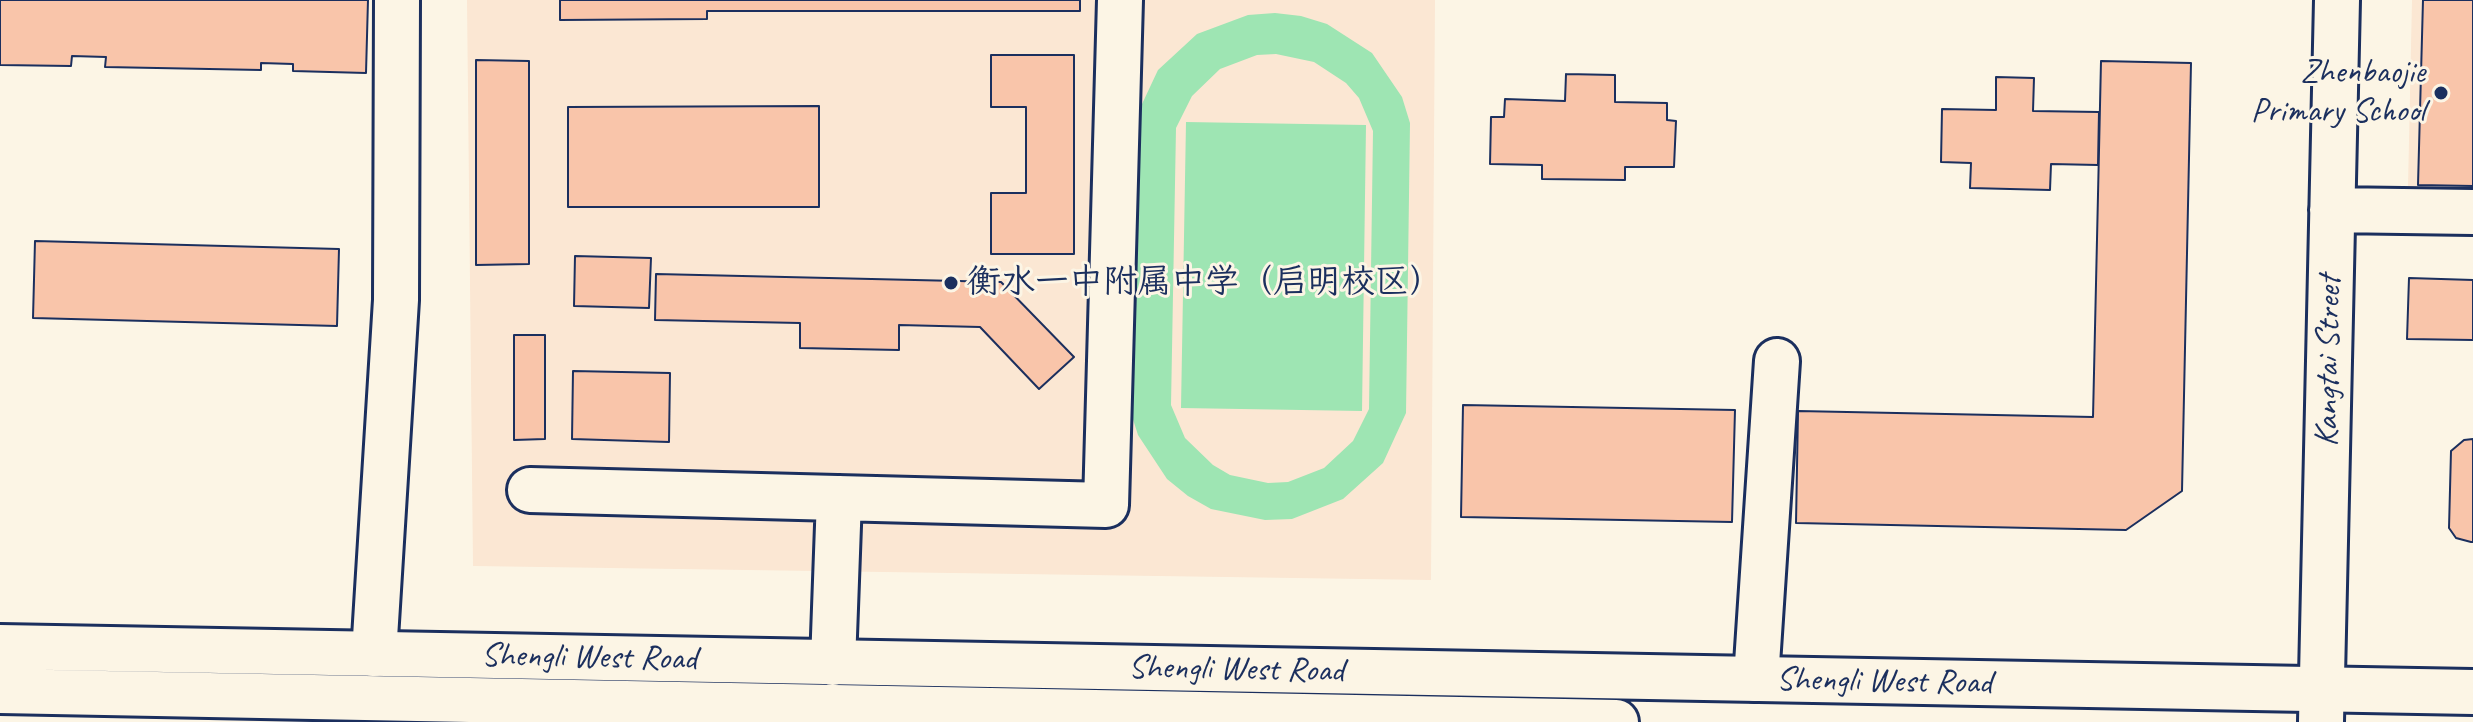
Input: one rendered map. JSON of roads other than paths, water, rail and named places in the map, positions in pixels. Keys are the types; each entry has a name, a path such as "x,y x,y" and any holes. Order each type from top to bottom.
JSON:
{"main road":[{"path":"374,654 396,300 397,0"},
{"path":"530,490 1106,505 1120,0"},
{"name":"Kangtai Street","path":"2321,706 2337,0"},
{"path":"2332,210 2473,212"},
{"path":"1756,679 1777,361"},
{"path":"833,663 839,498"},
{"name":"Shengli West Road","path":"0,647 1756,679 2321,706 2473,692"},
{"name":"Shengli West Road","path":"0,691 566,712 1616,722"}],"place":[{"name":"Zhenbaojie Primary School","path":"2441,93"},
{"name":"衡水一中附属中学（启明校区）","path":"951,283"}]}
